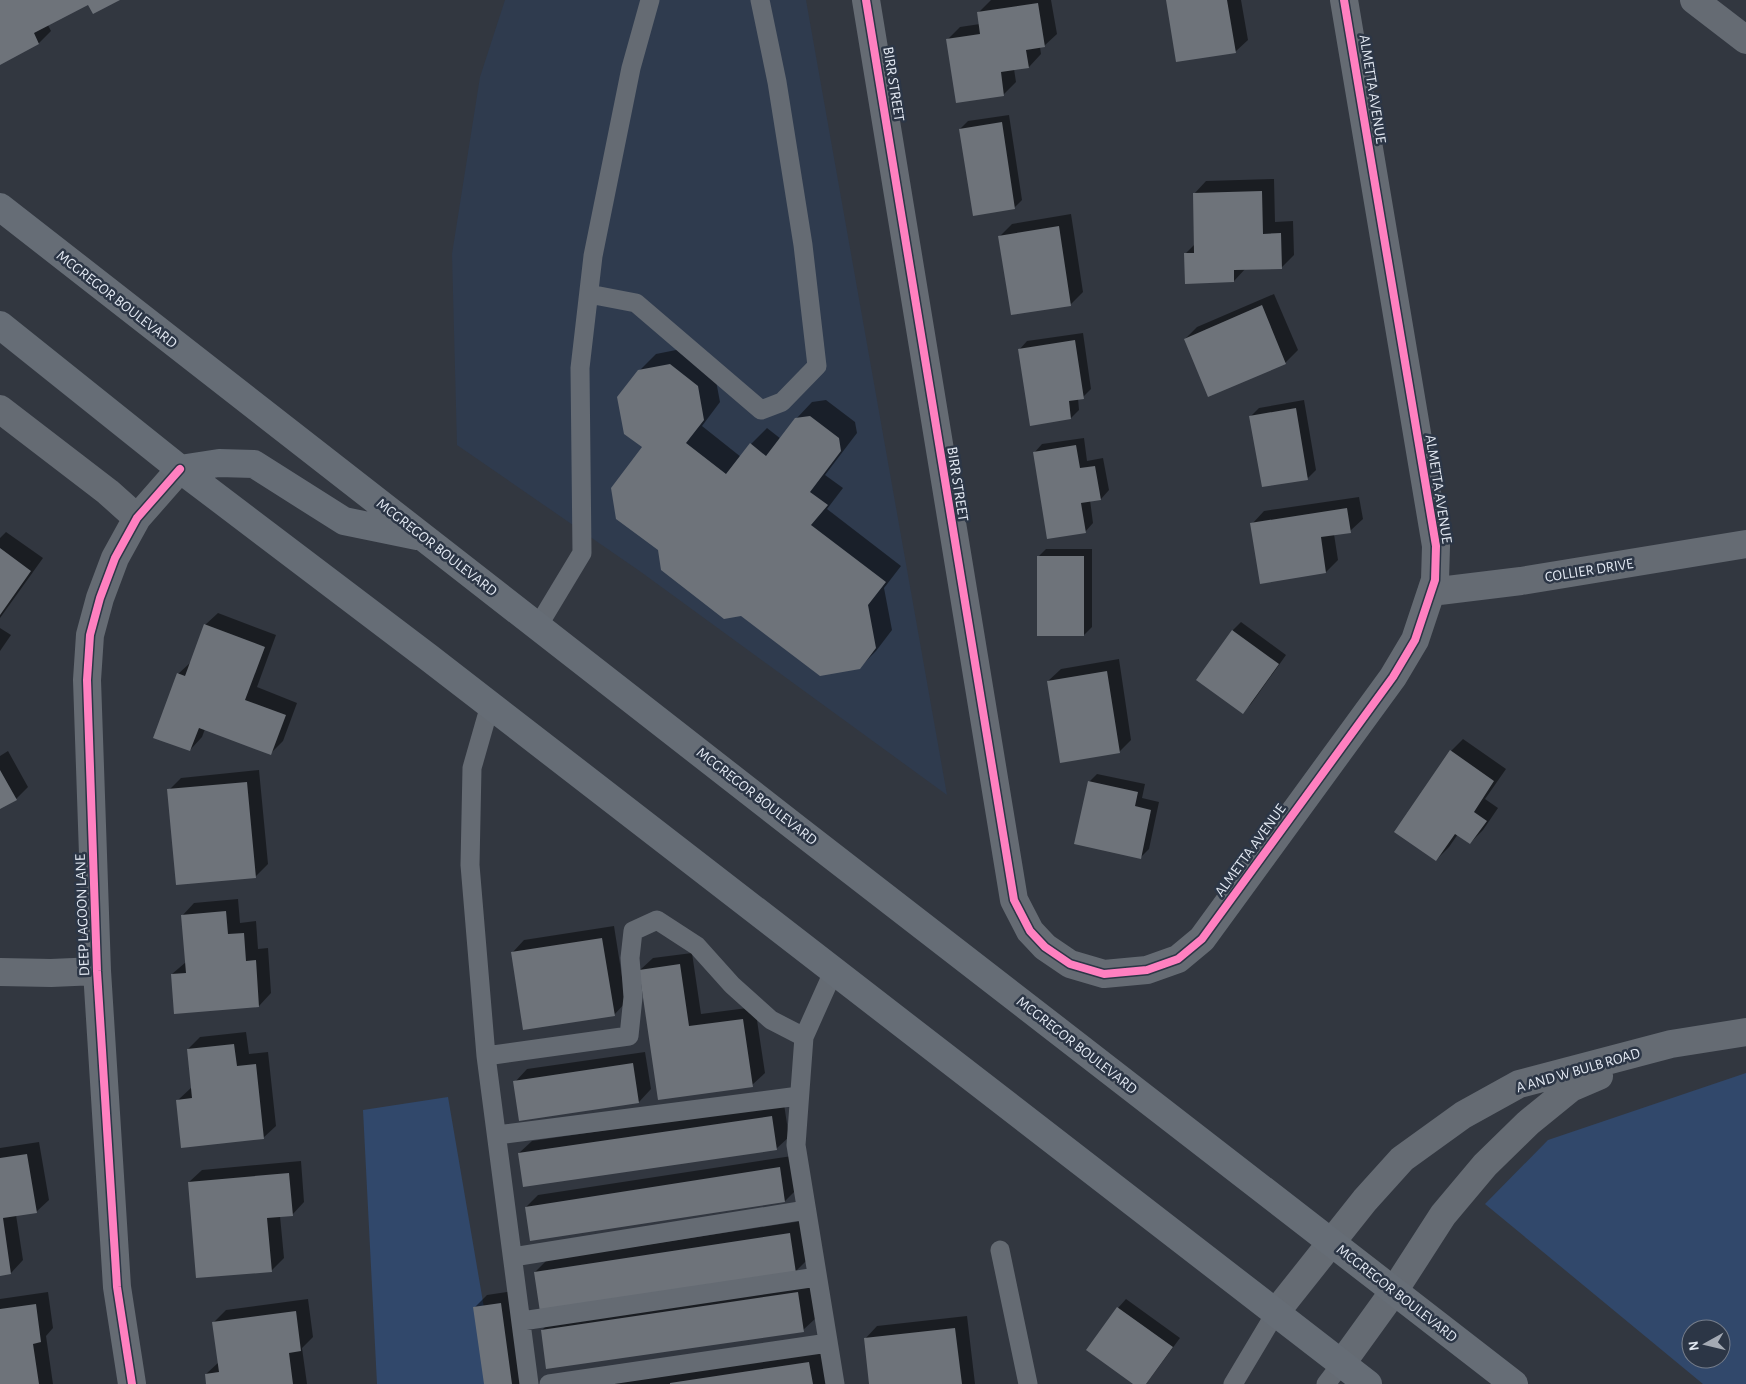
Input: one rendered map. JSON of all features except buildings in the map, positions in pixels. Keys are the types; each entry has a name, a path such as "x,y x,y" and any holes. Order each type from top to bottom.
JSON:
{"main road":[{"name":"MCGREGOR BOULEVARD","path":"0,207 1514,1384"},
{"path":"0,325 180,470 490,705 1276,1312 1334,1374 1368,1384"},
{"path":"180,470 219,463 254,464 344,521 424,537"}],"street":[{"name":"BIRR STREET","path":"866,0 1014,900 1030,931 1045,947 1058,956"},
{"name":"ALMETTA AVENUE","path":"1058,956 1070,964 1104,974 1147,970 1178,959 1202,939 1393,677 1415,640 1435,580 1436,546 1344,0"},
{"path":"1694,0 1746,40"},
{"path":"0,409 108,492 137,518"},
{"name":"DEEP LAGOON LANE","path":"132,1384 117,1287 97,971 87,680 90,635 100,598 115,558 137,518 180,470"},
{"name":"COLLIER DRIVE","path":"1431,592 1521,581 1746,544"},
{"path":"0,972 52,973 97,971"},
{"name":"A AND W BULB ROAD","path":"1276,1312 1365,1200 1402,1159 1463,1115 1519,1084 1671,1044 1746,1032"},
{"name":"A AND W BULB ROAD","path":"1334,1374 1394,1291 1443,1215 1485,1164 1528,1123 1571,1088 1671,1044"}],"lane":[{"path":"538,626 582,553 580,368 593,256 631,68 650,0"},
{"path":"589,294 636,303 761,410 782,402 817,366 803,245 777,82 760,0"},
{"path":"490,705 472,768 470,865 486,1056 529,1384"},
{"path":"486,1056 629,1036 633,997 630,958 633,931 656,920 697,946 732,985 770,1020 804,1037"},
{"path":"834,970 804,1037 796,1144 835,1384"},
{"path":"497,1135 799,1096"},
{"path":"513,1257 806,1210"},
{"path":"1000,1250 1028,1384"},
{"path":"522,1321 817,1278"},
{"path":"1233,1384 1276,1312"},
{"path":"549,1384 828,1343"}],"shaded area":[{"path":"505,0 806,0 947,795 641,572 457,445 452,254 480,77"},
{"path":"1746,1073 1746,1384 1703,1384 1685,1369 1731,1369 1731,1319 1681,1319 1681,1366 1485,1204 1548,1140"},
{"path":"448,1097 497,1384 377,1384 363,1110"}],"cycle path":[{"path":"866,0 1014,900 1030,931 1045,947 1070,964 1104,974 1147,970 1178,959 1202,939 1393,677 1415,640 1435,580 1436,546 1344,0"},
{"path":"132,1384 117,1287 97,971 87,680 90,635 100,598 115,558 137,518 180,469"}]}
